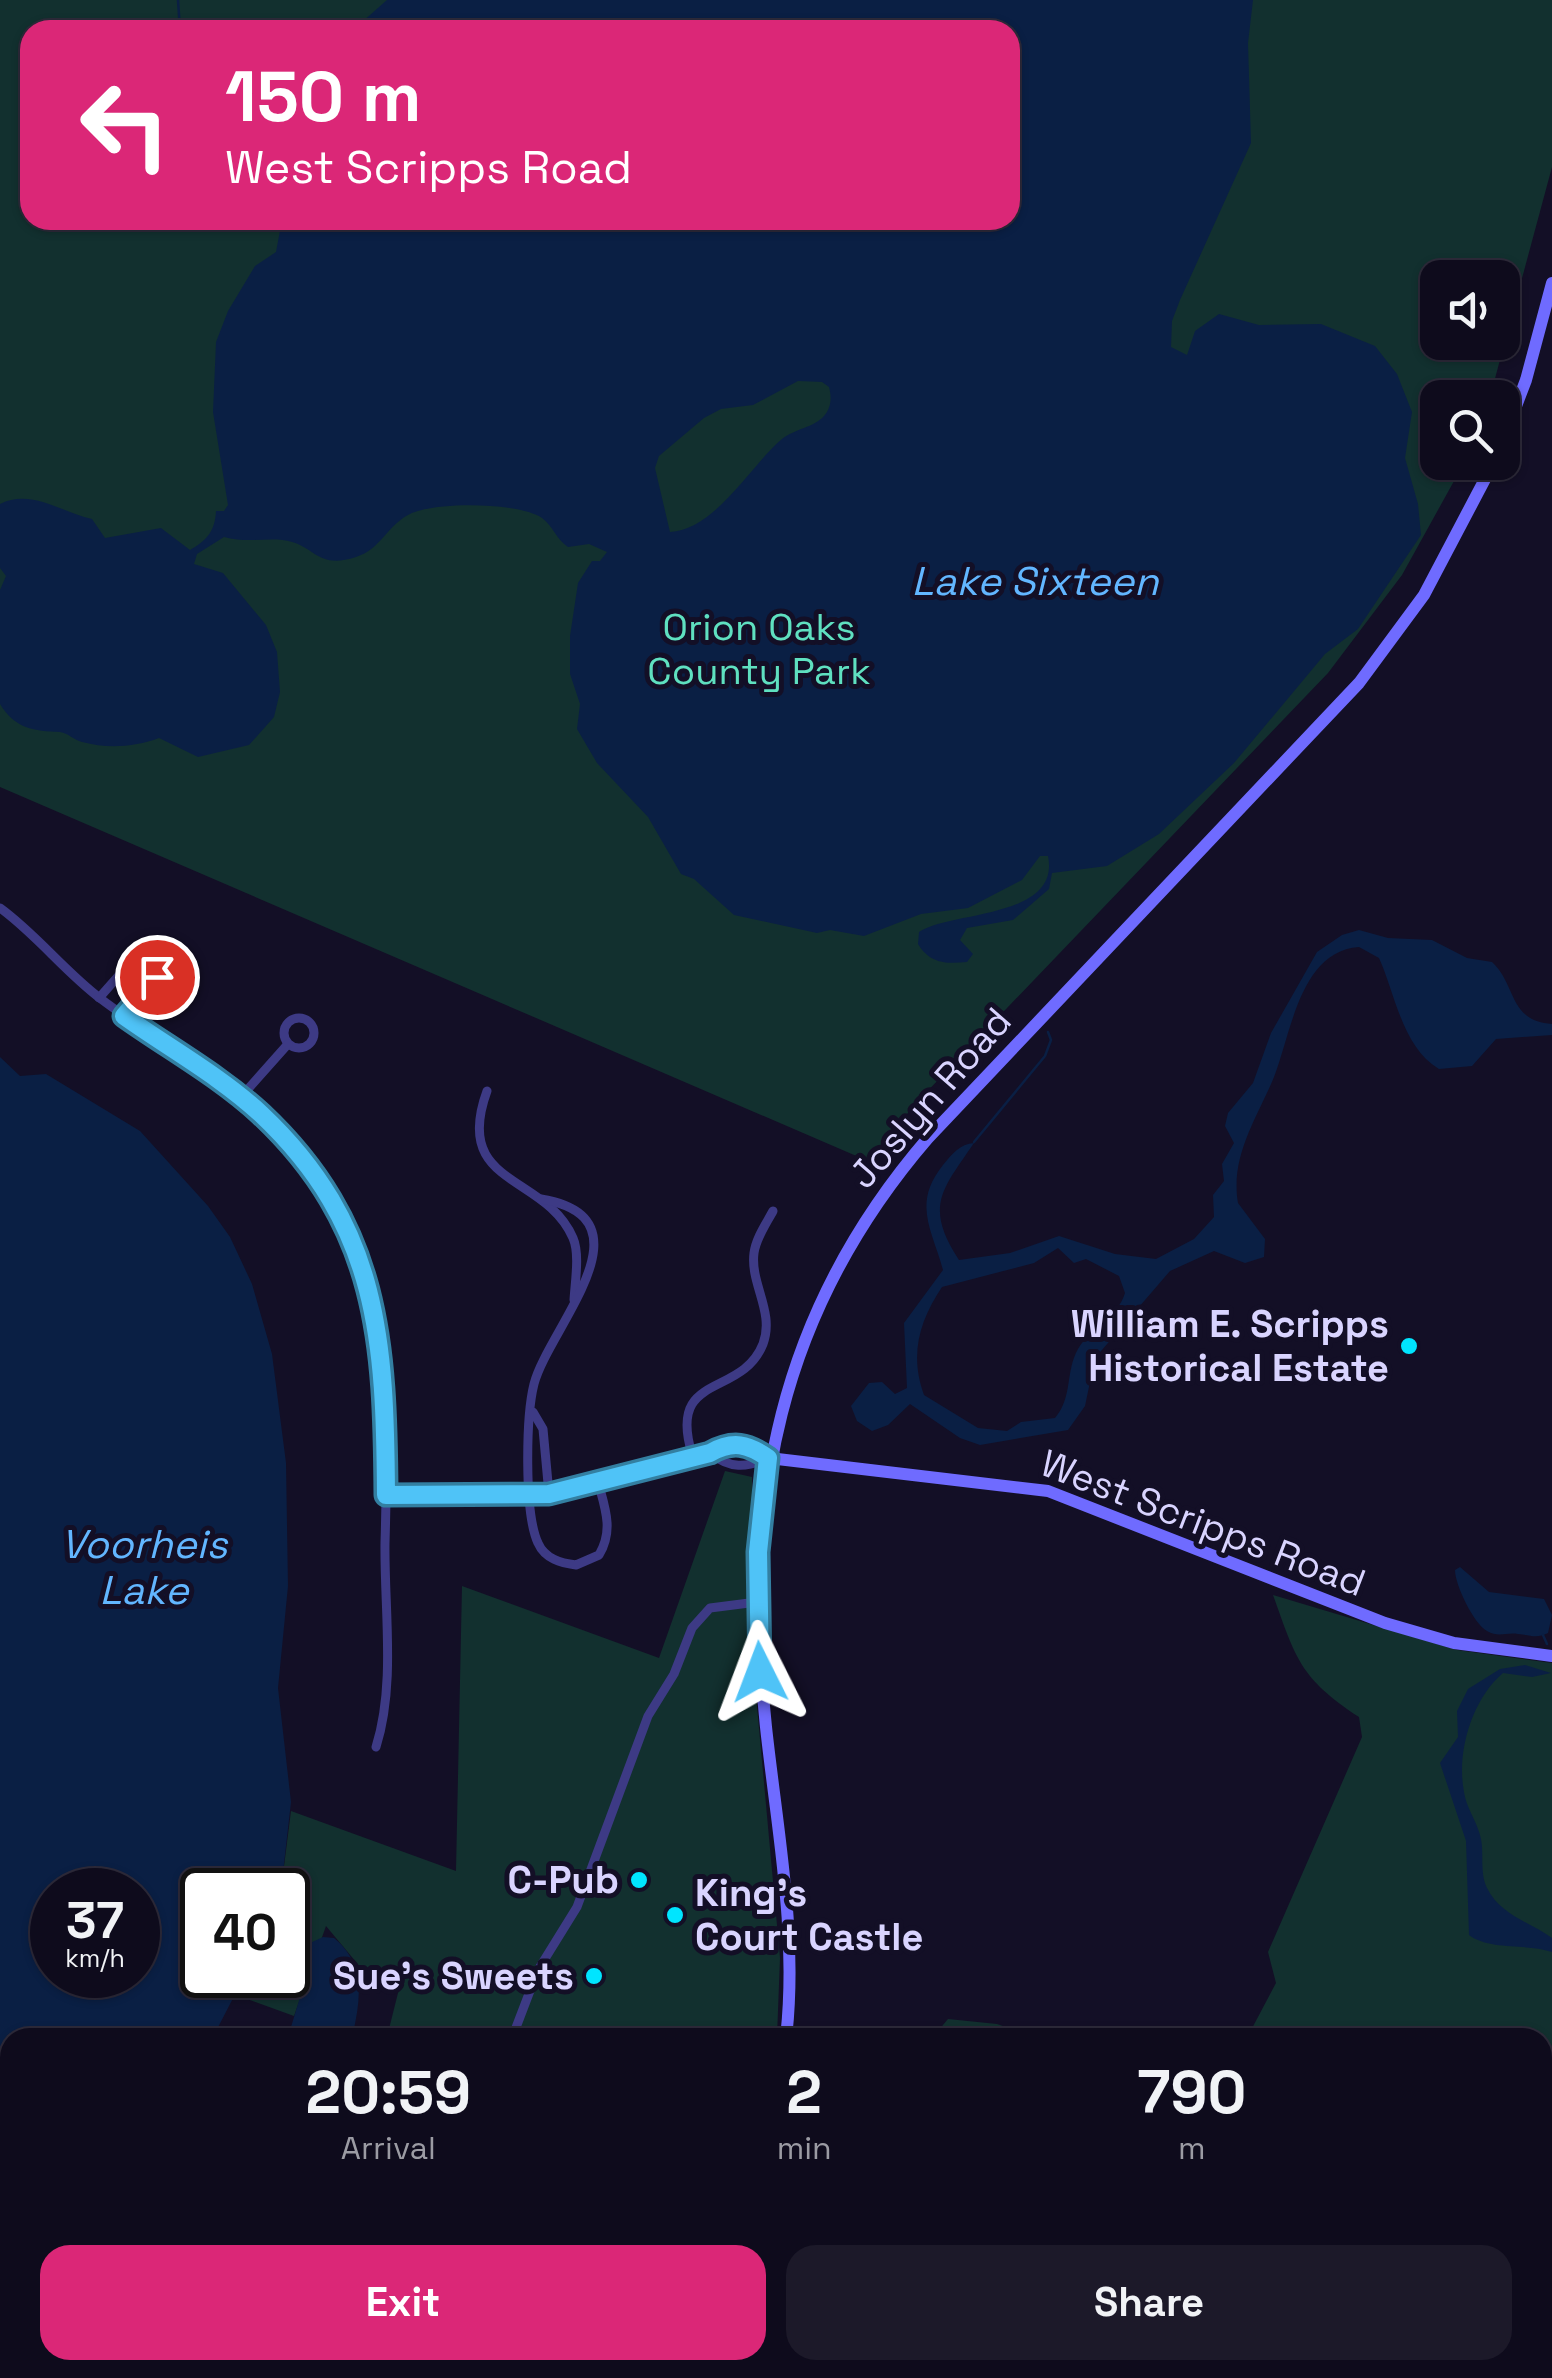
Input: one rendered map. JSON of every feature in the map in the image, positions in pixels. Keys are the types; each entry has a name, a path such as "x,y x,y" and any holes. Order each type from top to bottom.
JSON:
{"street":[{"path":"1520,396 1552,284"},
{"name":"Joslyn Road","path":"787,2028 790,1984 784,1874 760,1662 759,1533 768,1458 784,1398 813,1318 854,1238 888,1186 960,1102 1359,683 1424,595 1485,480"},
{"path":"0,908 99,998 241,1097 290,1146 318,1182 355,1248 383,1351 385,1693 376,1746"},
{"path":"99,998 136,955 148,948 160,953 163,964 157,977 124,1016"},
{"path":"241,1097 288,1044"},
{"path":"487,1091 479,1111 480,1139 488,1162 500,1176 541,1199 576,1210 594,1236 595,1254 589,1277 534,1385 533,1412 527,1427 538,1544 560,1562 576,1566 599,1555 608,1536 598,1482"},
{"path":"541,1199 574,1240 574,1304"},
{"path":"692,1454 686,1412 694,1399 739,1370 763,1344 766,1307 754,1254 773,1211"},
{"path":"533,1412 543,1428 549,1494"},
{"name":"West Scripps Road","path":"386,1495 549,1494 692,1454 710,1453 727,1444 751,1446 768,1458 1048,1490 1385,1622 1454,1643 1552,1656"},
{"name":"West Scripps Road","path":"710,1453 724,1464 749,1467 768,1458"},
{"path":"516,2028 538,1970 556,1948 582,1894 648,1716 674,1674 692,1628 710,1608 757,1602"}],"green space":[{"name":"Orion Oaks County Park","path":"0,0 1552,0 1552,167 1520,286 1520,260 1420,260 1420,360 1500,360 1495,380 1420,380 1420,480 1455,480 1402,575 1328,673 917,1102 868,1161 0,787"},
{"path":"725,1471 752,1477 752,1548 746,1586 780,1958 777,2028 389,2028 400,1985 366,1974 326,1926 310,1971 310,1868 284,1868 291,1811 456,1871 462,1586 659,1658"},
{"path":"1273,1595 1457,1650 1552,1663 1552,2028 1252,2028 1276,1983 1268,1952 1362,1737 1359,1717 1312,1678 1288,1636"},
{"path":"244,1998 300,1998 294,2016"},
{"path":"948,2019 1009,2028 940,2028"}],"water":[{"name":"Lake Sixteen","path":"387,0 1253,0 1248,43 1251,143 1180,300 1172,321 1171,347 1187,355 1195,331 1219,314 1259,325 1321,324 1375,346 1397,374 1412,412 1405,458 1418,504 1421,535 1358,629 1325,654 1234,763 1159,834 1107,866 1052,873 1049,889 1013,920 967,928 960,940 973,954 967,962 946,962 928,956 918,944 919,932 1000,910 1038,892 1047,876 1048,856 1040,856 1022,880 968,908 921,914 864,936 830,930 817,933 734,915 694,879 681,874 648,817 597,763 577,729 580,704 570,674 570,636 578,583 592,561 600,561 607,552 589,544 568,547 542,518 515,509 475,505 420,510 400,520 365,553 344,560 320,557 285,540 224,537 197,554 194,564 223,573 266,625 277,652 280,692 274,717 249,745 198,757 159,738 131,745 102,746 63,733 26,727 12,719 0,704 0,590 6,576 0,568 0,504 23,499 47,503 92,519 105,538 161,528 190,550 206,538 216,511 224,511 228,505 213,412 216,342 228,311 255,266 276,252 280,230 1020,230 1020,20 364,20","holes":["798,381 822,382 829,387 829,406 824,416 782,439 717,509 686,528 670,532 655,468 659,456 704,418 721,409 753,405"]},
{"path":"1359,930 1388,938 1432,940 1467,958 1492,962 1520,1009 1538,1021 1552,1024 1552,1035 1496,1039 1472,1066 1439,1069 1426,1059 1408,1033 1379,958 1359,947 1339,952 1323,963 1301,997 1274,1077 1241,1153 1238,1203 1265,1239 1264,1257 1245,1263 1214,1251 1170,1271 1095,1358 1085,1406 1068,1430 980,1445 960,1438 910,1404 888,1425 872,1431 857,1421 851,1406 869,1383 882,1382 895,1394 907,1388 904,1323 943,1270 927,1217 928,1192 953,1153 974,1143 941,1199 942,1226 959,1260 1010,1253 1059,1236 1115,1254 1156,1259 1194,1239 1214,1217 1213,1195 1224,1181 1222,1164 1234,1143 1225,1126 1228,1113 1253,1083 1271,1033 1317,952 1342,935","holes":["1058,1248 1074,1263 1086,1259 1119,1276 1125,1293 1117,1309 1078,1349 1064,1402 1055,1418 1021,1422 1007,1431 978,1428 924,1395 917,1365 919,1338 942,1287 1034,1263"]},
{"name":"Voorheis Lake","path":"0,1057 20,1076 46,1074 140,1131 208,1206 230,1237 252,1284 272,1354 286,1463 288,1586 278,1688 291,1802 284,1868 180,1868 180,1998 233,1998 218,2028 0,2028"},
{"path":"1460,1567 1489,1592 1544,1599 1552,1615 1548,1633 1533,1636 1487,1631 1471,1613 1462,1594 1455,1570"},
{"path":"1525,1665 1551,1673 1532,1677 1503,1673 1492,1684 1469,1726 1462,1776 1465,1798 1480,1835 1487,1888 1507,1911 1552,1938 1552,1952 1487,1943 1469,1935 1466,1841 1440,1763 1458,1737 1457,1711 1468,1689 1500,1669"},
{"path":"323,1937 334,1938 352,1959 356,1971 359,1996 354,2028 291,2028 300,1998 310,1998 310,1943"}],"waterway":[{"path":"178,0 179,20"},
{"path":"974,1142 1045,1056 1051,1040 1048,1032"},
{"path":"1543,1635 1547,1644"}],"place":[{"name":"William E. Scripps Historical Estate","path":"1409,1346"},
{"name":"C-Pub","path":"639,1880"},
{"name":"King's Court Castle","path":"675,1915"},
{"name":"Sue's Sweets","path":"594,1976"}],"route":[{"path":"157,977 124,1016 241,1097 262,1116 318,1182 355,1248 383,1351 386,1495 549,1494 692,1454 710,1453 727,1444 751,1446 768,1458 758,1552 760,1672"}]}
